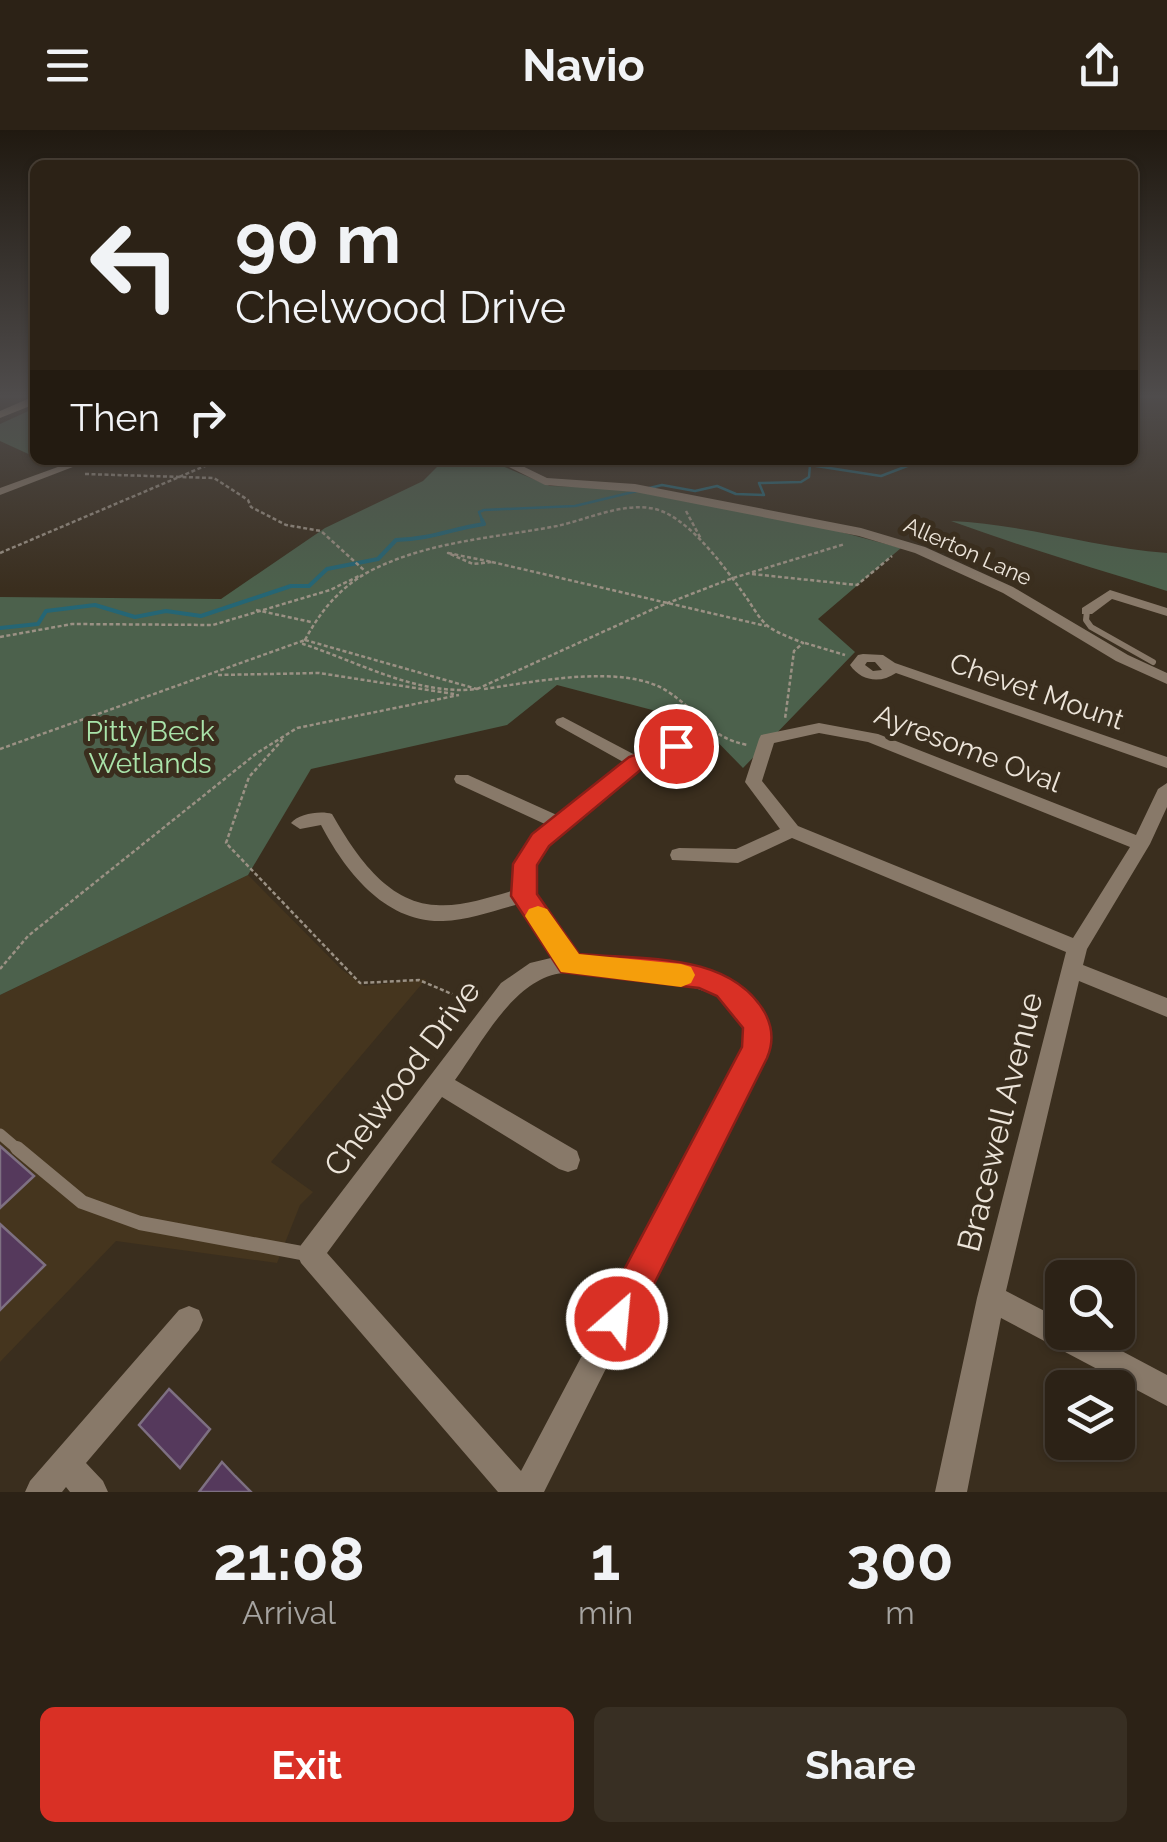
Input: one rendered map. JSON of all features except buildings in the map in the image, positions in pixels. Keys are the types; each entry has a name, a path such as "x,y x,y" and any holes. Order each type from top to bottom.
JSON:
{"street":[{"path":"3,489 74,465"},
{"name":"Allerton Lane","path":"511,465 545,481 624,486 870,534 905,545 1008,590 1122,658 1167,679"},
{"path":"1088,612 1114,588 1167,612"},
{"name":"Chevet Mount","path":"860,660 859,668 874,676 886,674 890,666 1167,763"},
{"path":"563,722 636,762"},
{"name":"Ayresome Oval","path":"764,748 767,739 819,728 872,738 1141,844"},
{"path":"571,964 524,896 525,864 540,840 636,762 676,746"},
{"path":"764,748 753,782 792,831 1074,959 1167,1008"},
{"path":"462,779 560,824"},
{"name":"Bracewell Avenue","path":"952,1492 990,1298 1074,959 1141,844 1167,789"},
{"path":"300,823 326,818 339,843 366,876 405,906 432,913 524,896"},
{"path":"679,855 738,856 792,831"},
{"name":"Chelwood Drive","path":"310,1254 509,989 540,968 571,964 702,977 727,988 745,1005 757,1027 756,1048 527,1492"},
{"path":"438,1083 568,1160"},
{"path":"310,1254 519,1492"},
{"path":"990,1298 1167,1391"},
{"path":"41,1492 189,1320"},
{"path":"66,1464 92,1492"}],"lane":[{"path":"1088,612 1086,620 1091,627 1154,662"},
{"path":"0,1134 82,1202 140,1223 310,1254"}],"path":[{"path":"0,552 205,466 214,478 248,500 251,507 286,525 321,531 367,573"},
{"path":"64,469 81,474 214,478"},
{"path":"673,496 702,543"},
{"path":"0,637 72,624 192,628 213,625 330,590 442,548 493,534 631,509 664,511 702,543 767,626"},
{"path":"0,749 305,640 477,690 669,602 870,534"},
{"path":"746,574 858,586 905,545"},
{"path":"442,548 473,564 492,562 767,626 803,643 860,660"},
{"path":"367,573 325,602 311,622 303,644 394,678 460,694"},
{"path":"255,610 311,622"},
{"path":"783,736 794,651 803,643"},
{"path":"215,675 318,673 425,692 460,694"},
{"path":"0,970 28,936 257,753 298,728 533,682 648,680 716,732 721,740 764,748"},
{"path":"676,746 716,732"},
{"path":"286,735 249,777 226,842 360,983 418,980 492,1011"}],"shaded area":[{"path":"248,875 341,969 364,986 426,979 271,1162 313,1192 300,1205 277,1263 116,1241 0,1362 0,995"}],"green space":[{"name":"Pitty Beck Wetlands","path":"439,465 500,465 550,486 619,488 807,523 901,548 818,619 855,652 743,768 698,722 557,685 507,725 311,769 248,875 0,995 0,597 221,599 325,528 423,481"},
{"path":"951,521 1167,553 1167,591 1031,549"}],"waterway":[{"path":"483,522 479,512 484,510 575,506 662,485 695,491 717,486 736,494 764,495 759,483 801,482 809,477 810,465"},
{"path":"810,465 881,476 910,465"},
{"path":"0,628 38,624 46,611 95,605 135,617 166,611 201,616 291,586 309,586 327,569 378,559 396,540 483,522"}],"slow traffic":[{"path":"538,916 571,964 681,975"}],"route":[{"path":"617,1319 756,1048 757,1027 745,1005 727,988 702,977 571,964 524,896 525,864 540,840 636,762 676,746"}]}
